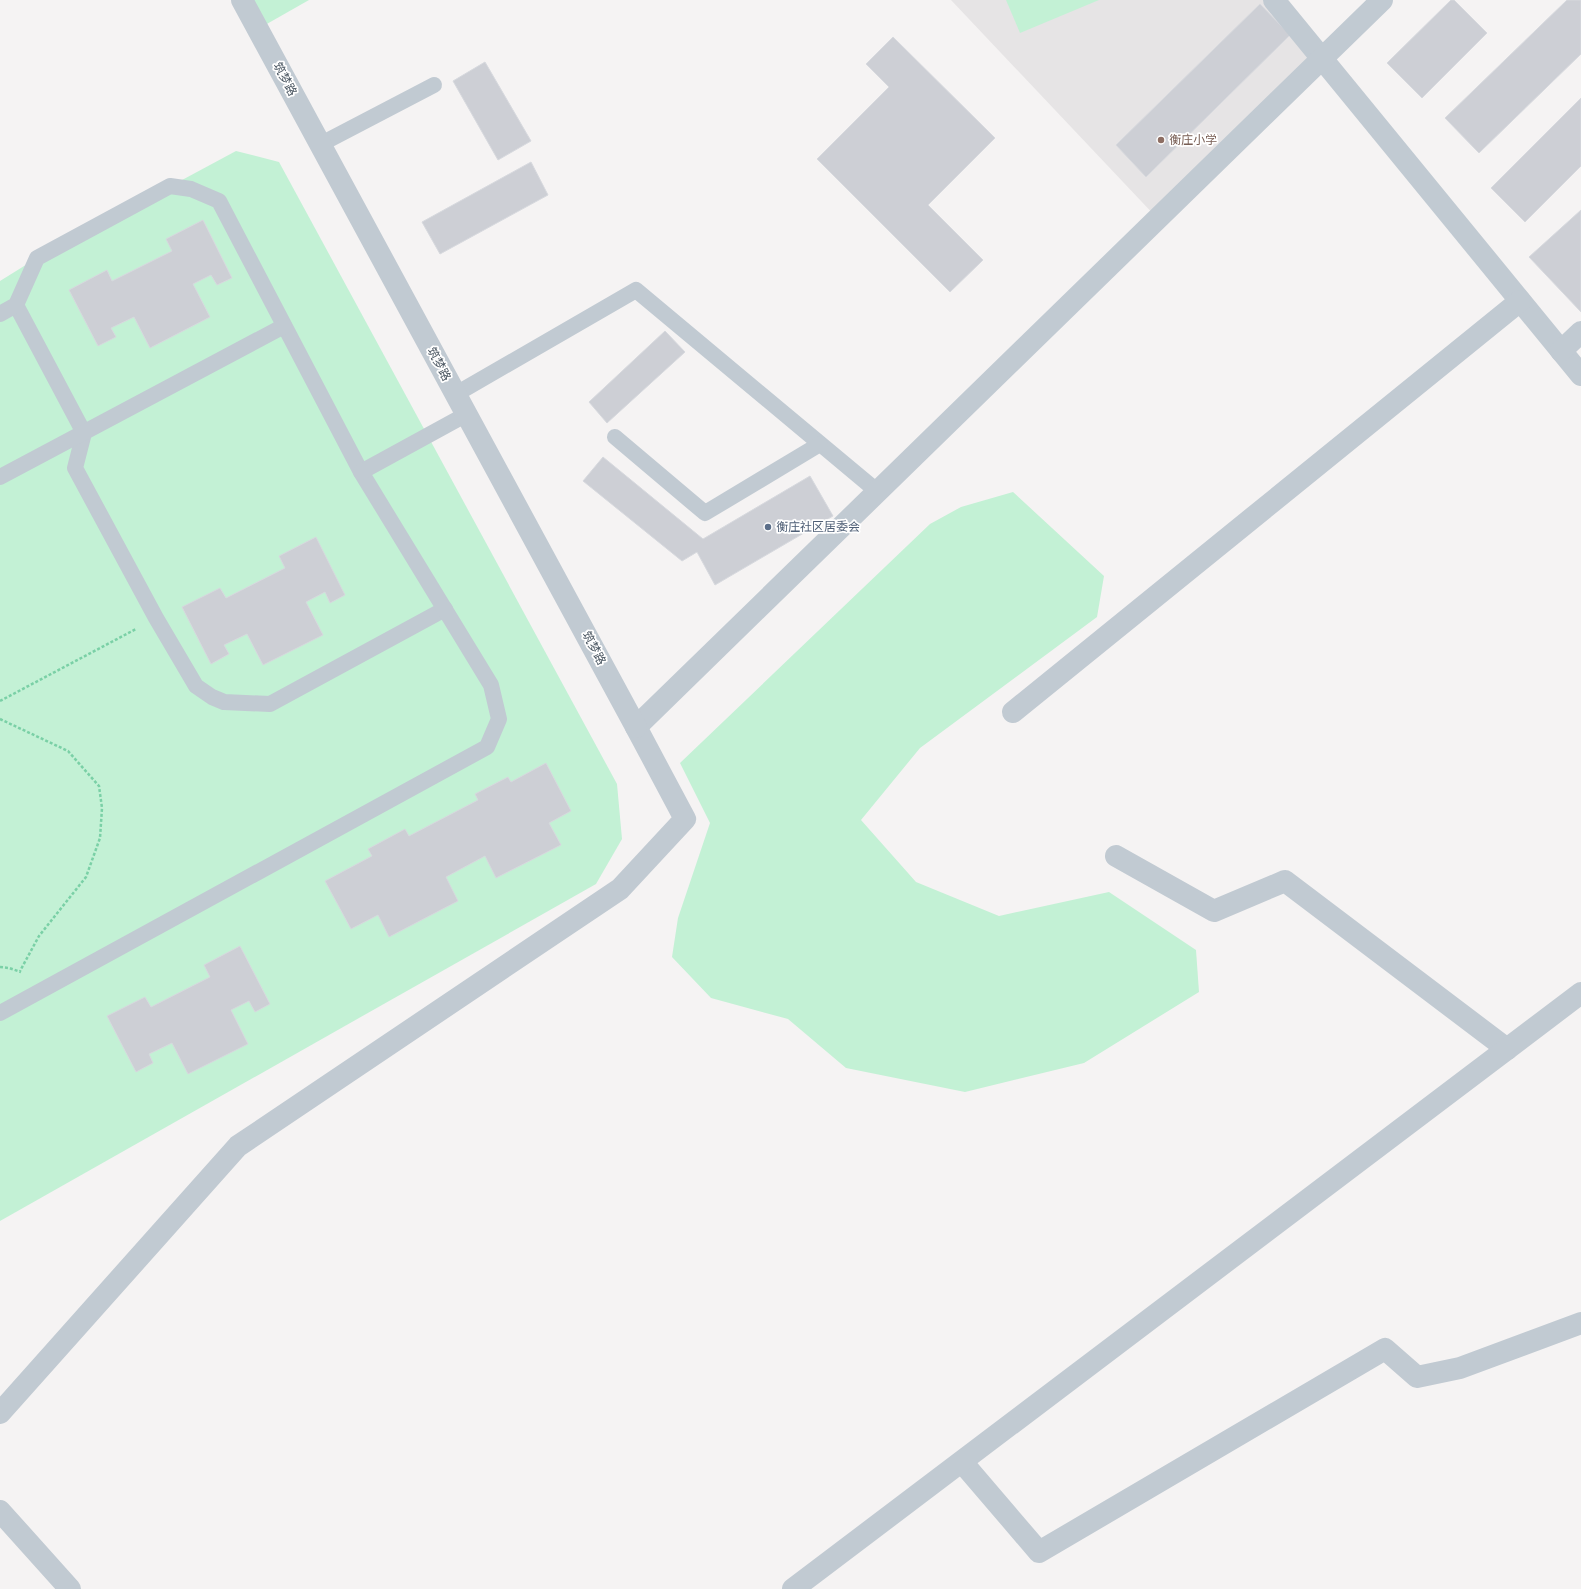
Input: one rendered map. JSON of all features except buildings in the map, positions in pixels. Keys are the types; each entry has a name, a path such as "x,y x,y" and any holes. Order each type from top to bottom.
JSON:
{"street":[{"name":"筑梦路","path":"0,1413 238,1146 620,889 685,819 242,0"},
{"path":"1274,0 1581,375"},
{"path":"636,727 1382,0"},
{"path":"1013,712 1520,301"},
{"path":"1561,350 1581,332"},
{"path":"1116,856 1214,911 1285,881 1507,1050"},
{"path":"793,1589 1581,993"},
{"path":"962,1462 1038,1552 1385,1349 1417,1377 1460,1368 1581,1323"},
{"path":"0,1511 70,1589"}],"lane":[{"path":"321,144 434,85"},
{"path":"0,314 16,305 37,258 170,186 191,189 219,202 361,472 491,684 499,719 488,746 0,1013"},
{"path":"456,394 636,290 878,492"},
{"path":"16,305 84,433 75,468 156,618 196,686 212,698 224,702 270,704 445,609"},
{"path":"0,477 284,326"},
{"path":"361,472 467,414"},
{"path":"615,437 706,513 820,444"}],"path":[{"path":"0,701 156,618"},
{"path":"0,719 68,751 99,786 102,808 100,838 86,877 39,936 20,971"}],"shaded area":[{"name":"衡庄小学","path":"951,0 1274,0 1322,60 1158,219"}],"green space":[{"path":"242,0 309,0 258,29"},
{"path":"1006,0 1099,0 1020,33"},
{"path":"236,151 279,162 617,784 622,839 596,884 0,1221 0,281 37,258"},
{"path":"1013,492 1104,576 1097,617 920,748 861,820 916,882 999,916 1109,892 1196,950 1199,992 1084,1063 965,1092 846,1068 788,1019 711,998 672,957 678,918 710,823 680,763 930,524 961,507"}],"place":[{"name":"衡庄小学","path":"1161,140"},
{"name":"衡庄社区居委会","path":"768,527"}]}
